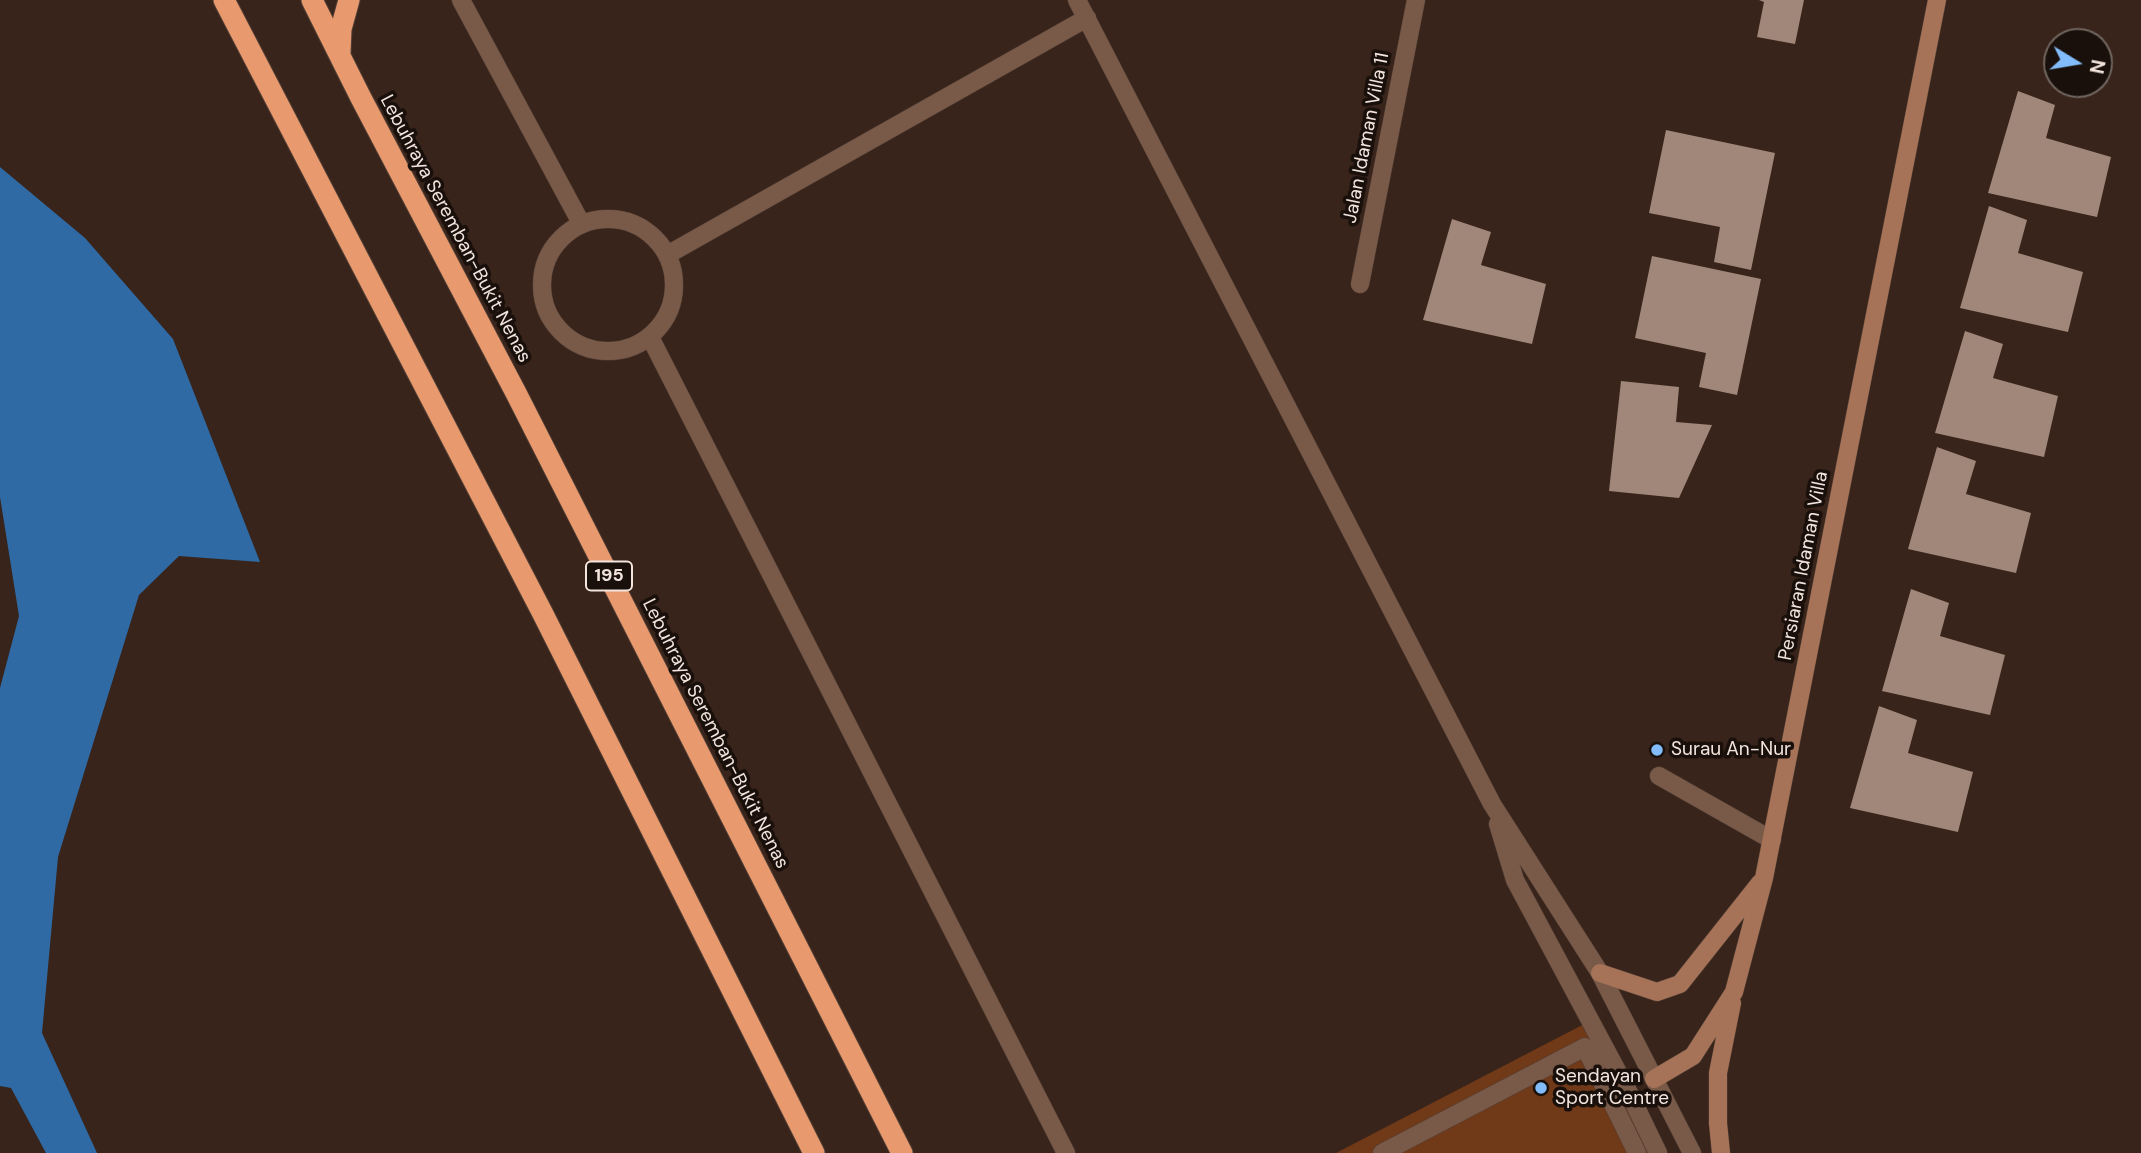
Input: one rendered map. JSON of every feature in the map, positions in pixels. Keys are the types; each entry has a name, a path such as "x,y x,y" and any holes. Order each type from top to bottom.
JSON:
{"highway":[{"path":"225,0 544,614 814,1153"},
{"name":"Lebuhraya Seremban-Bukit Nenas","path":"312,0 535,430 902,1153"},
{"path":"340,55 341,29 349,0"}],"street":[{"path":"461,0 581,223"},
{"path":"1077,0 1492,804 1600,973 1692,1153"},
{"name":"Jalan Idaman Villa 11","path":"1360,284 1416,0"},
{"name":"Persiaran Idaman Villa","path":"1630,1095 1693,1056 1734,992 1772,840 1937,0"},
{"path":"667,255 1087,18"},
{"path":"601,218 621,219 639,226 656,238 667,255 674,276 673,299 664,320 650,337 632,347 611,352 591,349 573,341 557,328 546,310 541,290 543,269 551,250 564,234 581,223 601,218"},
{"path":"650,337 1066,1153"},
{"path":"1659,776 1772,840"},
{"path":"1492,804 1515,880 1630,1095 1658,1153"},
{"path":"1600,973 1657,992 1680,984 1764,878"},
{"path":"1721,1153 1718,1073 1734,992"},
{"path":"1382,1153 1585,1047 1637,1153"},
{"path":"1600,1077 1616,1070"}],"shaded area":[{"name":"Sendayan Sport Centre","path":"1588,1022 1653,1153 1336,1153"}],"water":[{"path":"0,167 85,238 173,339 260,562 179,556 139,595 58,857 42,1033 97,1153 46,1153 11,1088 0,1086 0,688 19,616 0,497"}],"building":[{"path":"1759,0 1804,0 1795,44 1757,37 1764,2"},
{"path":"2018,91 2055,105 2046,138 2111,157 2097,217 1988,193"},
{"path":"1666,130 1775,153 1751,270 1714,262 1720,227 1649,213"},
{"path":"1989,206 2027,220 2018,253 2083,272 2068,332 1960,308"},
{"path":"1452,219 1491,232 1481,265 1546,284 1532,344 1423,320"},
{"path":"1652,256 1761,279 1737,395 1699,387 1706,353 1635,338"},
{"path":"1965,331 2003,344 1993,378 2058,396 2044,457 1935,433"},
{"path":"1621,381 1679,387 1676,422 1712,425 1679,498 1609,491"},
{"path":"1937,447 1976,461 1966,494 2031,513 2016,573 1908,549"},
{"path":"1911,589 1949,603 1940,636 2005,655 1990,715 1882,691"},
{"path":"1879,706 1917,720 1908,753 1973,772 1958,832 1850,808"}],"place":[{"name":"Surau An-Nur","path":"1657,750"},
{"name":"Sendayan Sport Centre","path":"1541,1088"}]}
